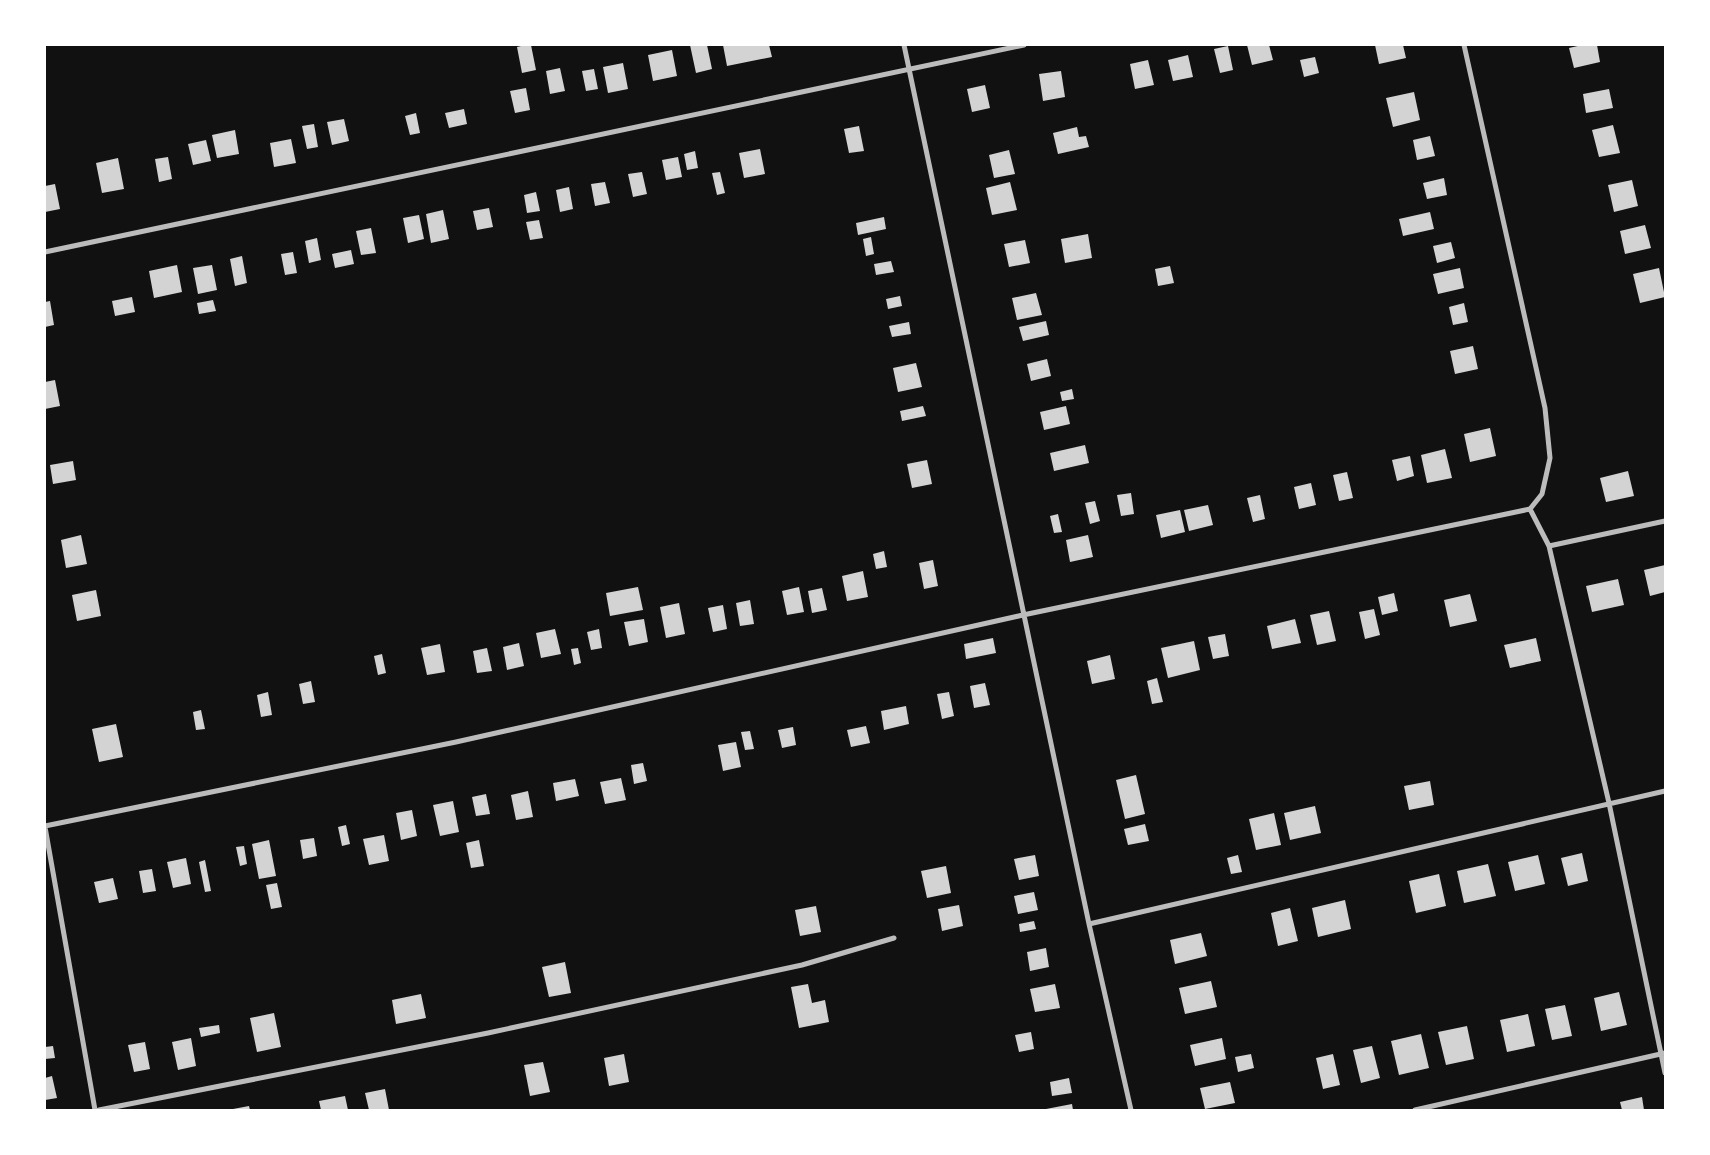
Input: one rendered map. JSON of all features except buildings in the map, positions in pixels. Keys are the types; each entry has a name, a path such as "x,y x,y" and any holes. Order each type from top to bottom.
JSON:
{"street":[{"path":"904,45 1023,615 1131,1110"},
{"path":"45,252 1024,45"},
{"path":"95,1110 45,827 456,742 1023,615 1530,509 1542,494 1550,458 1545,408 1464,45"},
{"path":"1530,509 1549,546 1610,803 1663,1053 1665,1073"},
{"path":"1549,546 1665,521"},
{"path":"1089,924 1665,791"},
{"path":"99,1110 545,1020 802,965 894,938"},
{"path":"1415,1110 1663,1053"}]}
